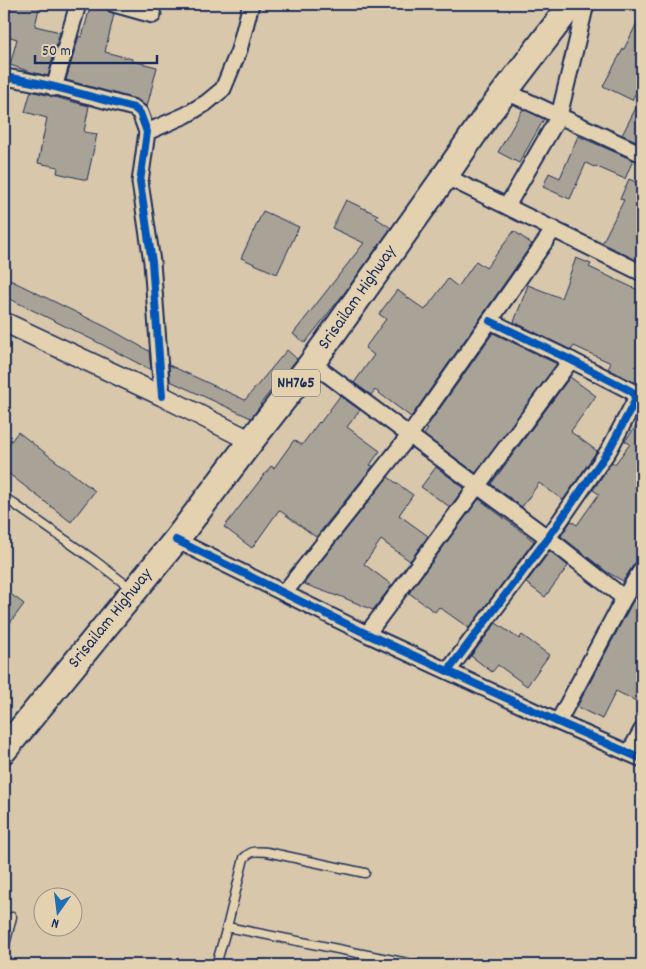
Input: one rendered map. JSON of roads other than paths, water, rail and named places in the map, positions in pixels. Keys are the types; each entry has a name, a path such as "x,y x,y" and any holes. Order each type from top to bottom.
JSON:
{"highway":[{"name":"Srisailam Highway","path":"4,750 176,540 312,363 487,115 572,4"}],"street":[{"path":"54,88 78,4"},
{"path":"114,4 152,15"},
{"path":"147,132 186,115 206,103 223,89 239,50 251,4"},
{"path":"507,206 559,116 586,4"},
{"path":"4,77 134,108 140,113 147,132 140,182 152,262 162,396"},
{"path":"505,91 642,154"},
{"path":"445,176 642,273"},
{"path":"284,593 410,436 554,229"},
{"path":"448,671 548,538 609,450 635,401 634,394 631,391 490,321"},
{"path":"4,322 162,396 251,441"},
{"path":"367,634 571,360"},
{"path":"312,363 548,538 624,598"},
{"path":"176,540 367,634 636,756 642,730"},
{"path":"558,722 624,598 642,569"}],"lane":[{"path":"4,497 94,560 134,591"},
{"path":"216,965 244,858 248,853 254,851 267,852 365,872"},
{"path":"4,949 12,918"},
{"path":"227,927 418,965"}]}
